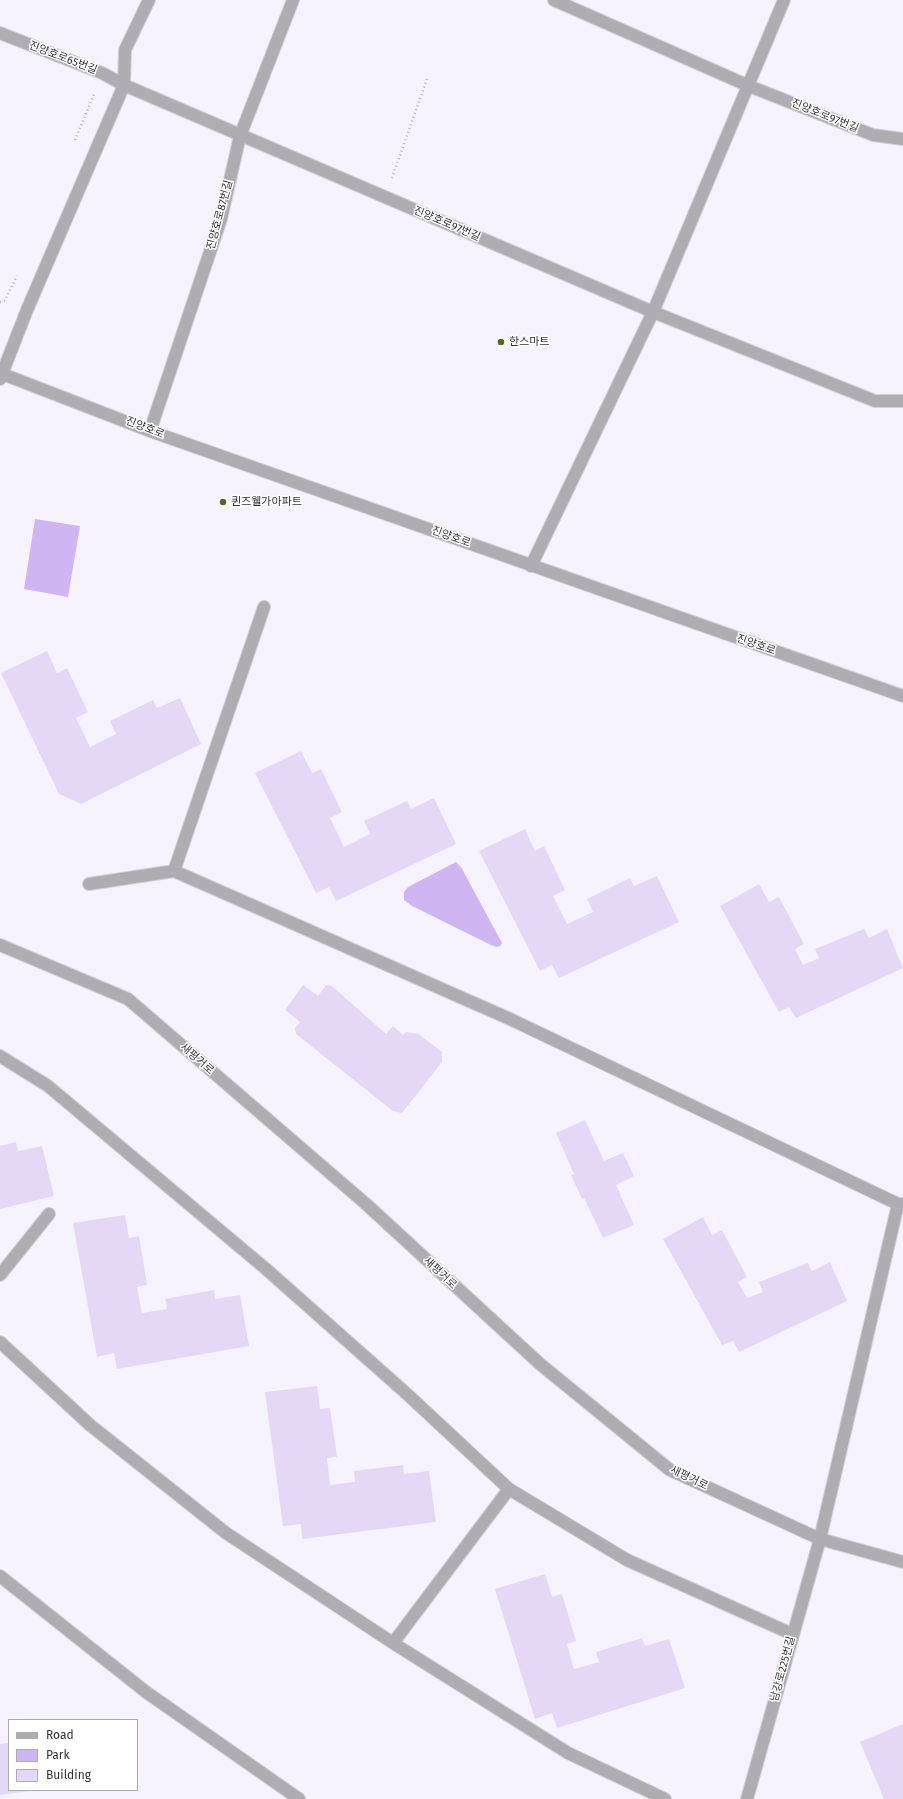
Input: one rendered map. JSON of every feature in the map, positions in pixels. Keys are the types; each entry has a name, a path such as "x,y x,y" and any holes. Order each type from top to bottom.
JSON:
{"street":[{"path":"1,375 27,310 124,85 125,50 149,0"},
{"name":"진양호로87번길","path":"150,431 221,219 240,136 293,0"},
{"name":"진양호로97번길","path":"554,0 749,86 873,135 903,139"},
{"path":"531,566 653,312 784,0"},
{"name":"진양호로65번길","path":"0,33 102,73 124,85 240,136"},
{"name":"진양호로97번길","path":"240,136 653,312 875,401 903,401"},
{"name":"진양호로","path":"1,375 150,431 903,696"},
{"path":"174,871 264,607"},
{"path":"89,884 174,871 510,1019 901,1204"},
{"name":"새평거로","path":"0,945 128,999 366,1204 540,1364 670,1470 820,1538 903,1562"},
{"path":"0,1056 48,1086 266,1269 407,1394 509,1489 628,1560 792,1634"},
{"name":"남강로225번길","path":"747,1799 820,1538 901,1204"},
{"path":"0,1275 50,1214"},
{"path":"0,1342 90,1425 226,1533 393,1643 568,1753 666,1799"},
{"path":"393,1643 509,1489"},
{"path":"0,1576 146,1692 299,1799"}],"path":[{"path":"385,198 427,79"}],"green space":[{"path":"35,519 80,526 68,597 24,589"},
{"path":"456,862 461,867 502,943 500,946 496,947 491,945 412,906 404,900 404,892 408,887"}],"building":[{"path":"47,651 57,673 67,668 88,712 76,718 90,747 116,734 110,721 153,700 157,708 180,698 201,744 81,804 59,794 1,673"},
{"path":"301,751 312,773 321,769 342,812 330,818 344,847 370,834 364,821 407,801 411,809 434,798 456,844 336,901 329,887 316,893 255,773"},
{"path":"525,829 535,851 544,846 565,890 553,896 567,924 593,912 587,899 630,878 634,886 657,876 679,922 559,978 552,965 540,971 479,851"},
{"path":"759,884 769,902 779,897 804,944 795,949 803,965 819,958 815,949 864,929 869,938 887,929 903,968 796,1018 789,1007 779,1012 720,906"},
{"path":"303,985 318,996 326,985 332,986 386,1034 393,1026 403,1035 406,1032 418,1034 442,1052 442,1062 402,1113 393,1111 296,1034 295,1028 300,1022 285,1010"},
{"path":"585,1120 604,1161 623,1153 634,1176 616,1185 634,1225 603,1238 571,1175 574,1174 556,1133"},
{"path":"16,1142 18,1151 42,1146 54,1196 0,1209 0,1146"},
{"path":"125,1215 129,1238 139,1236 147,1285 137,1287 142,1313 167,1309 165,1299 214,1290 215,1299 240,1295 249,1346 117,1369 114,1353 97,1357 73,1223"},
{"path":"703,1217 712,1235 722,1230 747,1277 738,1282 747,1298 763,1292 759,1282 808,1263 812,1271 830,1262 847,1301 739,1352 733,1341 722,1345 663,1239"},
{"path":"317,1386 320,1409 330,1408 337,1457 327,1458 330,1485 355,1482 354,1471 403,1465 404,1474 429,1471 436,1522 302,1539 301,1524 283,1526 265,1392"},
{"path":"545,1574 552,1597 562,1594 576,1641 567,1644 574,1669 599,1662 596,1652 642,1638 645,1646 669,1639 685,1688 557,1728 552,1713 535,1719 495,1589"},
{"path":"903,1724 903,1799 884,1799 860,1742"},
{"path":"8,1743 8,1791 31,1791 0,1795 0,1744"}],"place":[{"name":"한스마트","path":"501,342"},
{"name":"퀸즈웰가아파트","path":"223,502"}]}
